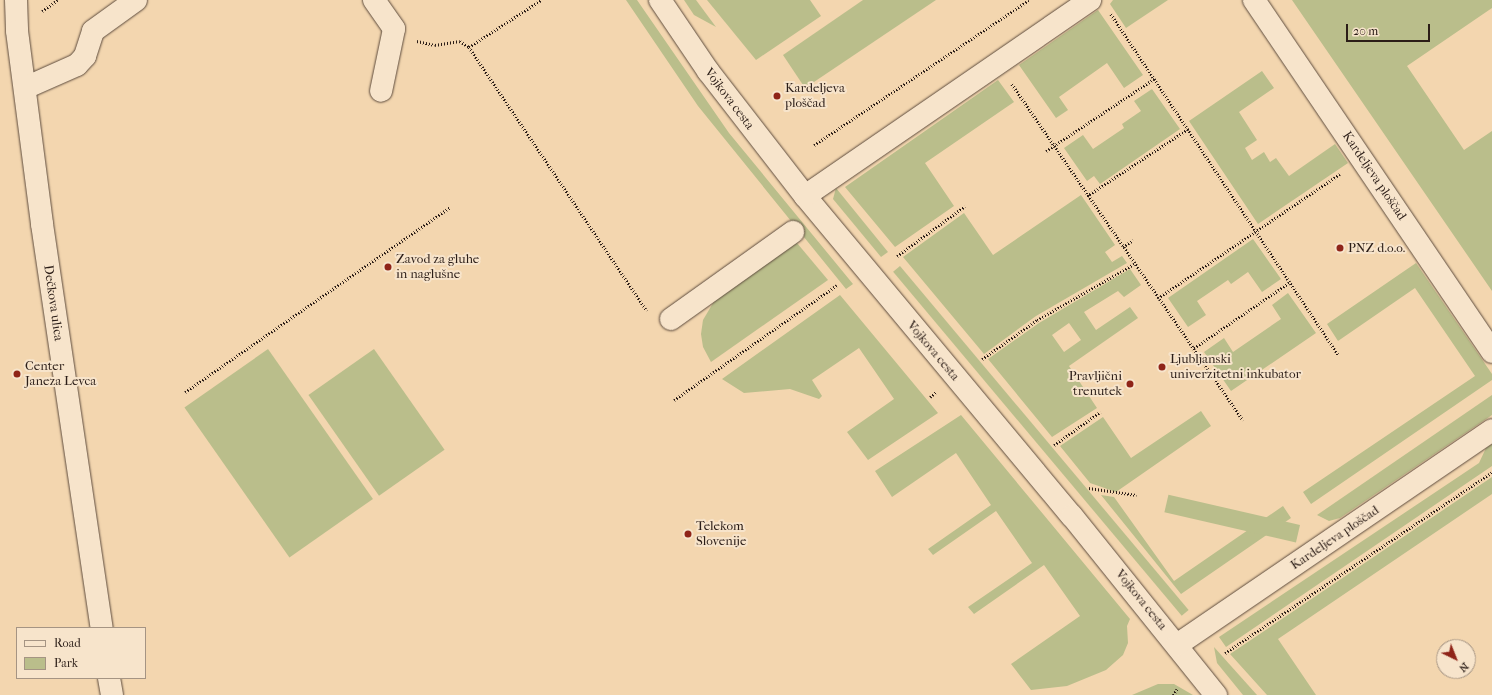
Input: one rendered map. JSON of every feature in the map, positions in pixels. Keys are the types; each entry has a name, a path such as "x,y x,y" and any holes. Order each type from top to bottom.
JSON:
{"street":[{"name":"Dečkova ulica","path":"16,0 25,88 102,627"},
{"path":"25,88 77,65 85,56 93,31 136,0"},
{"path":"374,0 394,29 381,92"},
{"name":"Kardeljeva ploščad","path":"1254,0 1492,352"},
{"name":"Vojkova cesta","path":"662,1 708,71 805,196 1177,645 1216,695"},
{"path":"805,196 998,63 1098,3"},
{"path":"661,318 793,232"},
{"name":"Kardeljeva ploščad","path":"1177,645 1492,430"},
{"path":"109,679 112,695"}],"path":[{"path":"36,16 58,0"},
{"path":"469,47 541,0"},
{"path":"814,145 1029,0"},
{"path":"1098,3 1154,79 1338,355"},
{"path":"394,29 417,41 435,45 460,41 469,47 661,318"},
{"path":"998,63 1122,247 1244,420"},
{"path":"1046,151 1154,79"},
{"path":"1088,196 1188,129"},
{"path":"1158,298 1255,230 1362,159"},
{"path":"897,256 965,206"},
{"path":"185,392 450,207"},
{"path":"1122,247 1133,240"},
{"path":"982,359 1037,320 1134,264"},
{"path":"1194,348 1290,282"},
{"path":"674,400 837,285"},
{"path":"1054,445 1100,412"},
{"path":"1225,653 1492,472"},
{"path":"1089,488 1136,495"}],"green space":[{"path":"626,0 637,0 729,133 853,284 846,289 698,106"},
{"path":"684,0 696,0 716,27 694,15"},
{"path":"707,0 810,0 821,16 756,60"},
{"path":"863,0 936,0 805,88 783,55"},
{"path":"1113,0 1168,0 1126,28 1110,4"},
{"path":"1292,0 1492,0 1492,8 1407,66 1464,150 1492,131 1492,291"},
{"path":"1098,10 1143,75 1124,88 1107,63 1059,97 1068,110 1056,118 1019,65"},
{"path":"1262,71 1274,88 1239,112 1257,140 1245,148 1252,160 1264,152 1270,162 1276,158 1289,176 1335,144 1348,163 1258,224 1189,121"},
{"path":"998,80 1014,102 925,163 954,206 895,247 845,187"},
{"path":"1152,89 1180,129 1100,184 1094,176 1087,181 1064,148 1083,135 1093,149 1124,128 1122,124 1141,111 1134,101"},
{"path":"836,188 888,252 881,257 833,199"},
{"path":"1081,195 1115,245 1105,252 1112,262 1122,256 1127,263 1036,316 984,354 903,257 964,213 993,255"},
{"path":"1253,239 1281,279 1262,292 1248,272 1231,284 1228,280 1197,301 1206,315 1188,327 1168,298"},
{"path":"797,243 828,280 711,362 703,347 701,334 703,320 716,298"},
{"path":"1416,263 1492,374 1492,380 1311,504 1303,492 1475,376 1415,288 1338,341 1327,324"},
{"path":"900,266 1189,610 1182,616 893,272"},
{"path":"1130,269 1141,285 1124,297 1118,291 1084,312 1096,330 1130,307 1138,318 1069,366 1097,408 1052,437 988,359 1039,323","holes":["1069,323 1081,340 1064,352 1052,335"]},
{"path":"1288,293 1316,333 1231,391 1204,352 1224,338 1233,352 1281,319 1272,305"},
{"path":"840,295 938,413 868,460 847,432 894,399 859,348 812,380 822,396 819,399 790,389 744,393 722,379"},
{"path":"268,349 373,499 289,557 184,408"},
{"path":"374,349 445,450 379,496 308,395"},
{"path":"1492,395 1492,415 1340,518 1329,521 1317,515"},
{"path":"1201,411 1211,426 1116,492 1090,483 1060,446 1103,417 1131,458"},
{"path":"961,415 1130,619 1127,626 1128,643 1123,655 1106,670 1067,686 1031,690 1011,664 1080,616 1044,565 974,614 968,607 1032,563 996,511 933,555 928,549 991,505 956,453 892,497 875,471"},
{"path":"1492,444 1492,466 1226,647 1219,637 1479,463 1486,448"},
{"path":"1492,477 1492,494 1278,639 1316,695 1267,695 1230,654"},
{"path":"1101,495 1114,497 1174,581 1283,506 1291,518 1181,594"},
{"path":"1168,495 1300,525 1296,543 1164,512"},
{"path":"1214,647 1257,695 1243,695 1217,663"},
{"path":"1158,684 1174,684 1193,695 1132,695"}],"place":[{"name":"Kardeljeva ploščad","path":"777,96"},
{"name":"PNZ d.o.o.","path":"1340,248"},
{"name":"Zavod za gluhe in naglušne","path":"388,267"},
{"name":"Ljubljanski univerzitetni inkubator","path":"1162,367"},
{"name":"Center Janeza Levca","path":"17,374"},
{"name":"Pravljični trenutek","path":"1130,384"},
{"name":"Telekom Slovenije","path":"688,534"}]}
